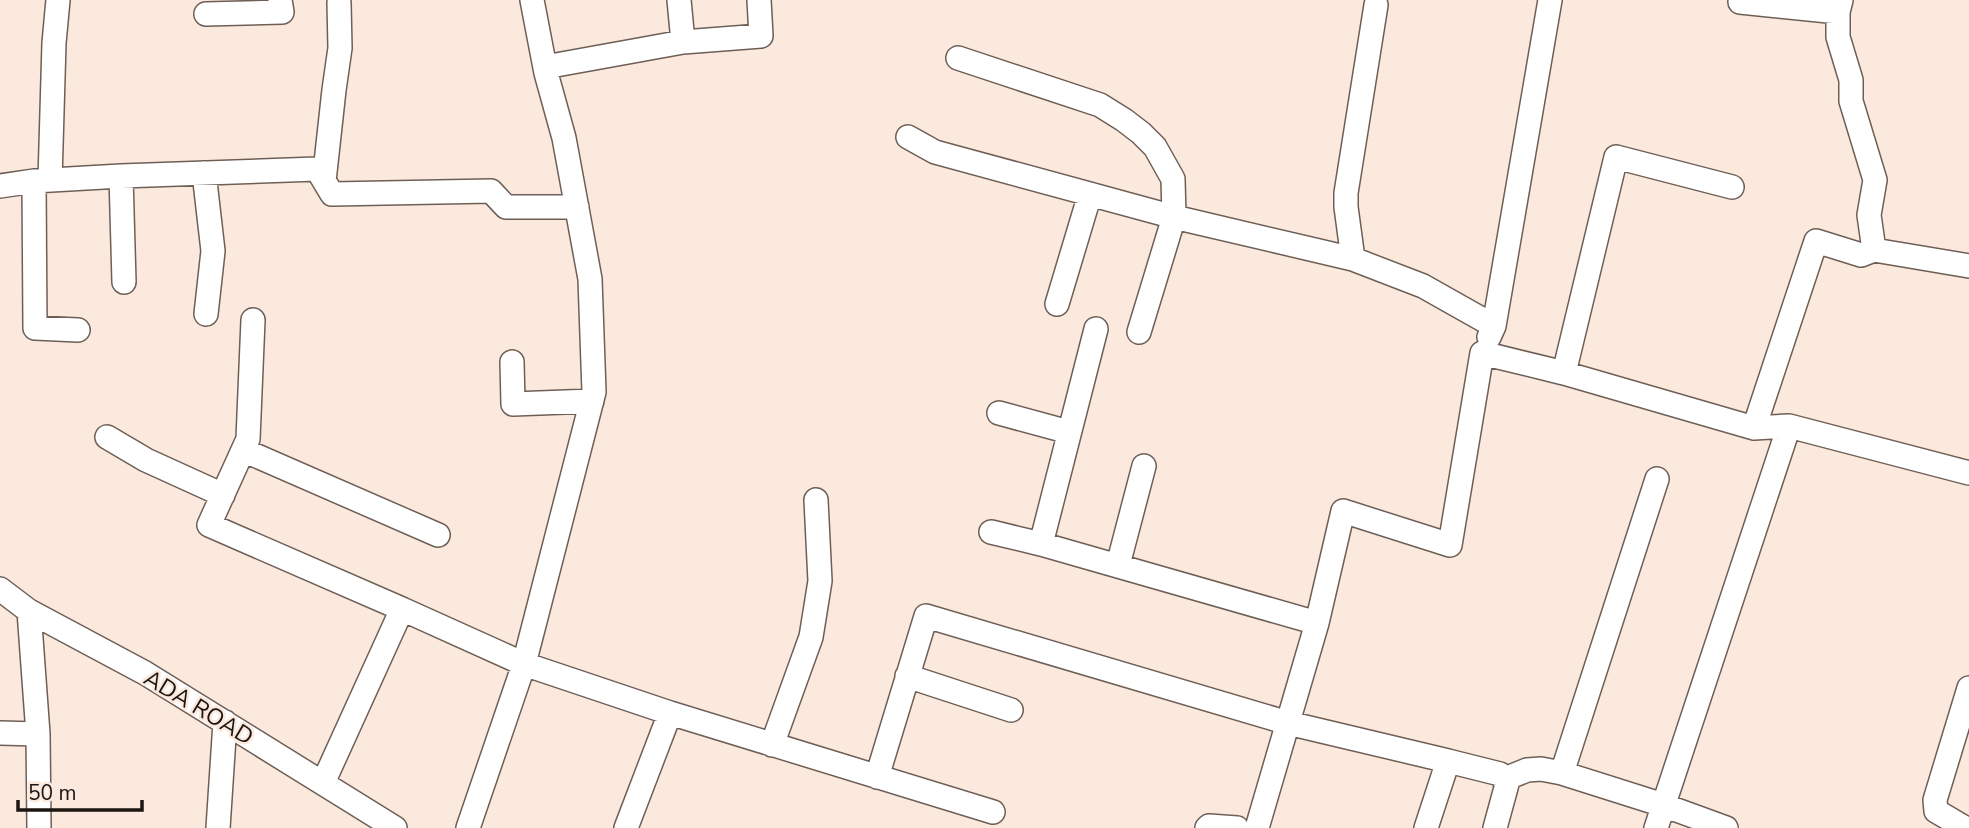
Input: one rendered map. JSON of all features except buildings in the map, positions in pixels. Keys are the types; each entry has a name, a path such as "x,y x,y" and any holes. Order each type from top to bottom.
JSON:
{"street":[{"path":"58,0 42,180 35,328 78,330"},
{"path":"206,14 282,12 281,0"},
{"path":"468,828 524,664 594,392 590,279 565,138 545,67 531,0"},
{"path":"679,0 683,43"},
{"path":"545,67 683,43 761,36 759,0"},
{"path":"1257,828 1317,623 1343,511 1450,545 1482,353 1494,326 1550,0"},
{"path":"1740,2 1839,6 1838,37 1851,80 1851,101 1875,180 1869,215 1874,250"},
{"path":"324,181 340,48 339,3"},
{"path":"1353,259 1346,193 1376,5"},
{"path":"958,58 1100,105 1124,120 1155,147 1173,179 1174,217 1139,332"},
{"path":"908,137 935,152 1174,217 1353,259 1423,286 1494,326"},
{"path":"1564,373 1616,157 1732,187"},
{"path":"0,186 42,180 317,169 332,194 491,191 506,207 577,207"},
{"path":"204,173 213,251 206,314"},
{"path":"121,176 124,282"},
{"path":"1057,304 1090,194"},
{"path":"1754,428 1816,241 1861,255 1874,250 1969,266"},
{"path":"253,320 248,439 209,525 524,664 670,713 993,812"},
{"path":"1041,544 1096,329"},
{"path":"1482,353 1564,373 1754,428 1789,426 1969,473"},
{"path":"512,362 513,404 592,401"},
{"path":"999,413 1069,432"},
{"path":"1656,828 1789,426"},
{"path":"107,437 145,460 223,495"},
{"path":"243,450 438,535"},
{"path":"1118,565 1144,466"},
{"path":"1562,773 1657,479"},
{"path":"772,745 811,637 820,581 816,500"},
{"path":"991,532 1118,565 1317,623"},
{"name":"ADA ROAD","path":"0,589 29,611 145,673 396,828"},
{"path":"323,783 402,610"},
{"path":"29,611 38,734 38,828"},
{"path":"877,777 926,617 1288,723 1500,774 1507,784 1495,828"},
{"path":"908,676 1011,710"},
{"path":"1965,828 1936,811 1935,800 1969,688"},
{"path":"626,828 670,713"},
{"path":"218,828 225,723"},
{"path":"0,733 38,734"},
{"path":"1426,828 1448,761"},
{"path":"1505,779 1533,769 1562,773 1726,828"},
{"path":"1207,828 1237,828"}]}
